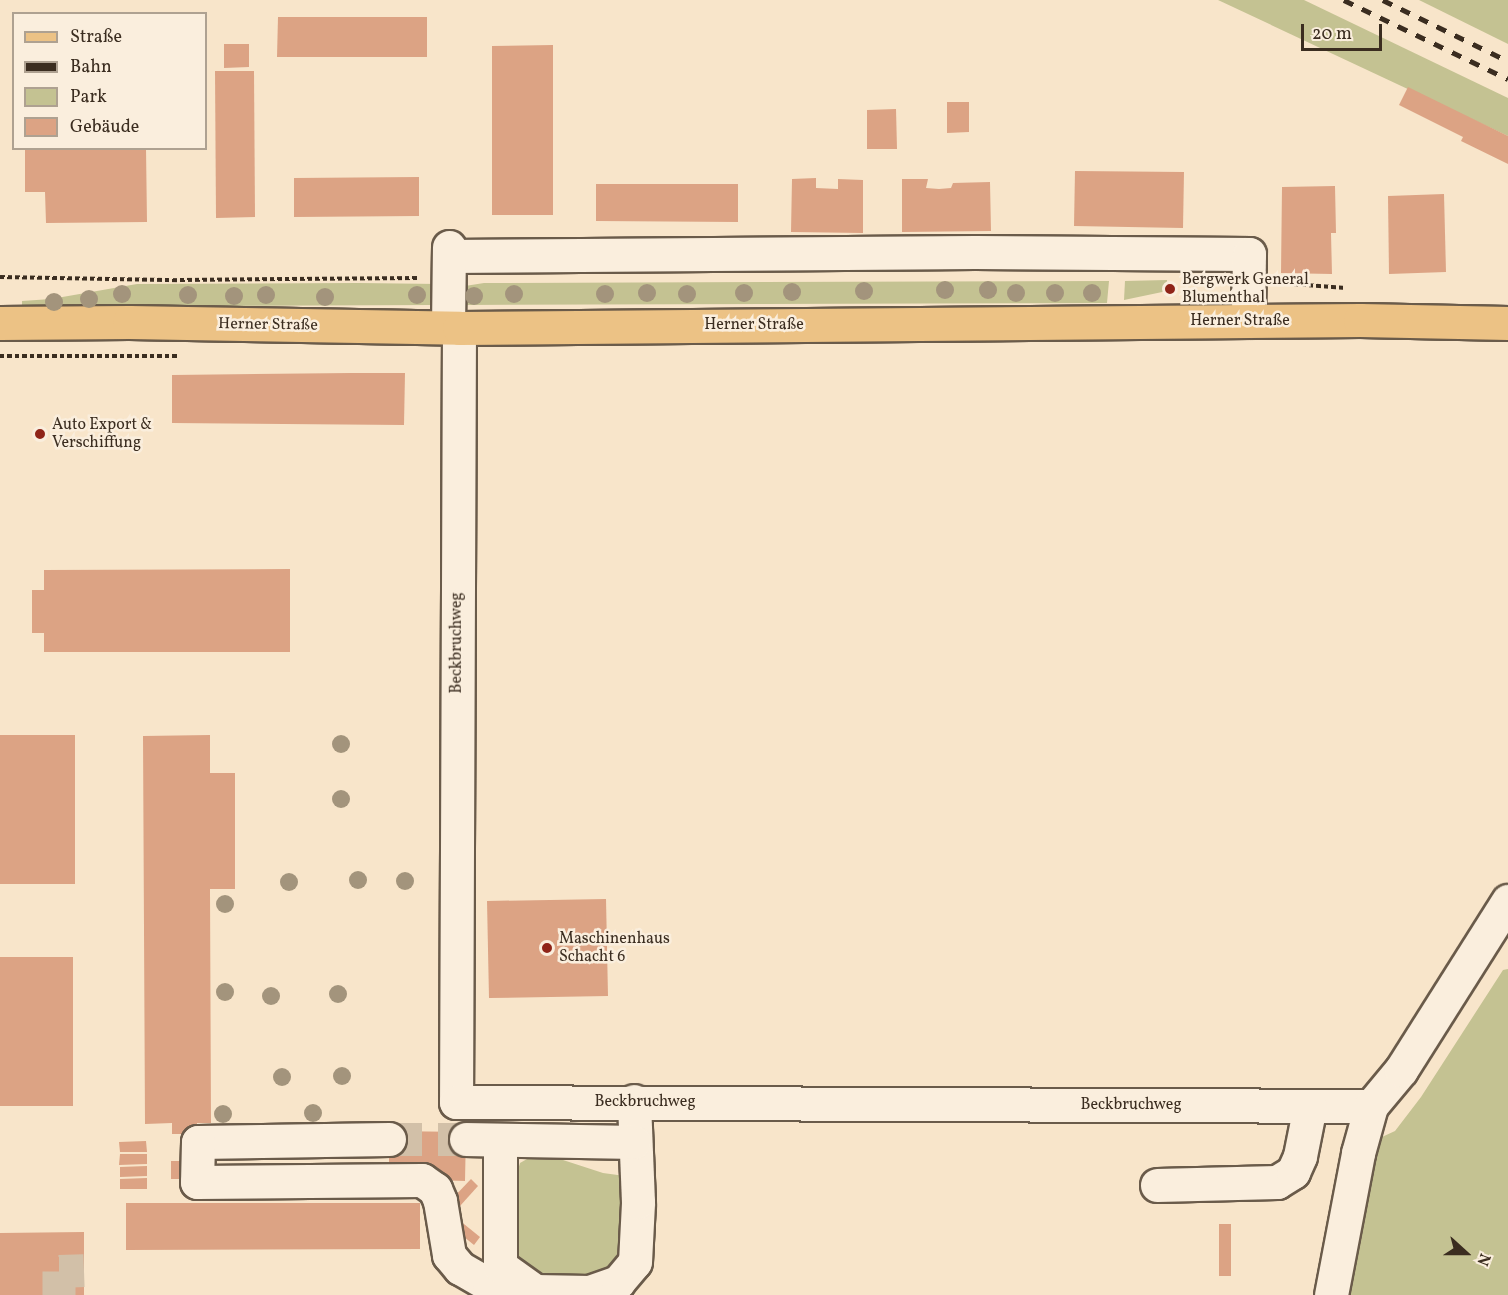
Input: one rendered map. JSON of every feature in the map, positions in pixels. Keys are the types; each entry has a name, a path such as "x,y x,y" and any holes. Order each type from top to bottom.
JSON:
{"main road":[{"name":"Herner Straße","path":"0,323 129,322 453,328 1248,321 1508,323"}],"street":[{"path":"453,328 449,252 1249,254 1248,321"},
{"name":"Beckbruchweg","path":"453,328 456,1102 1371,1106"},
{"path":"1330,1295 1358,1153 1371,1106 1401,1070 1506,909"},
{"path":"389,1139 198,1143 197,1182 422,1180 435,1189 440,1202 448,1255 460,1268 489,1285 535,1291 589,1292 618,1282 635,1262 638,1202 634,1101"},
{"path":"1157,1185 1277,1182 1293,1172 1300,1156 1310,1106"},
{"path":"466,1139 634,1142"},
{"path":"500,1140 500,1266 535,1291"}],"path":[{"path":"1249,278 1266,282 1354,288"}],"green space":[{"path":"1218,0 1304,0 1508,98 1508,136"},
{"path":"1419,0 1508,0 1508,44"},
{"path":"1167,280 1167,291 1124,300 1125,281"},
{"path":"1109,281 1107,303 464,305 465,286 484,283"},
{"path":"137,284 439,284 435,300 430,305 22,307 22,301 51,299"},
{"path":"1508,969 1508,1295 1340,1295 1371,1142 1395,1131 1421,1097 1503,970"},
{"path":"527,1159 563,1160 603,1173 625,1176 627,1245 604,1275 555,1283 519,1269 517,1173 520,1163"}],"building":[{"path":"278,17 427,17 427,57 277,57"},
{"path":"224,44 249,44 249,67 224,68"},
{"path":"553,45 553,215 492,215 492,46"},
{"path":"215,71 254,71 255,217 216,218"},
{"path":"1408,87 1508,136 1508,164 1461,141 1463,137 1399,105"},
{"path":"947,102 969,102 969,132 947,133"},
{"path":"896,109 897,149 867,149 867,110"},
{"path":"25,150 146,150 147,222 46,223 45,192 25,192"},
{"path":"1075,171 1184,172 1183,228 1074,226"},
{"path":"419,177 419,216 294,217 294,178"},
{"path":"816,178 816,188 838,189 838,179 863,180 863,233 791,232 792,179"},
{"path":"902,179 928,179 926,188 939,189 951,188 953,183 990,182 991,231 902,232"},
{"path":"596,184 738,184 738,222 596,221"},
{"path":"1335,186 1336,233 1331,233 1332,274 1281,273 1282,187"},
{"path":"1444,194 1446,272 1389,274 1388,196"},
{"path":"405,373 404,425 172,423 172,375"},
{"path":"290,569 290,652 44,652 44,633 32,633 32,590 44,590 44,570"},
{"path":"0,735 75,735 75,884 0,884"},
{"path":"210,735 210,773 235,773 235,889 210,889 211,1123 197,1123 197,1134 172,1134 172,1123 145,1124 143,736"},
{"name":"Maschinenhaus Schacht 6","path":"606,899 608,996 489,998 487,901"},
{"path":"0,957 73,957 73,1106 0,1106"},
{"path":"389,1131 466,1132 465,1181 434,1180 434,1165 389,1164"},
{"path":"146,1141 147,1152 120,1152 119,1142"},
{"path":"120,1154 147,1154 147,1164 119,1165"},
{"path":"171,1161 184,1161 184,1179 171,1179"},
{"path":"147,1166 147,1176 120,1177 120,1167"},
{"path":"147,1178 147,1189 120,1189 120,1179"},
{"path":"471,1179 478,1186 460,1206 452,1199"},
{"path":"126,1203 420,1203 420,1249 126,1250"},
{"path":"459,1220 480,1237 474,1245 453,1228"},
{"path":"1219,1224 1231,1224 1231,1276 1219,1276"},
{"path":"84,1232 84,1295 0,1295 0,1233"}],"tunnel":[{"path":"389,1139 466,1139"},
{"path":"59,1295 59,1271 84,1270"}],"railway":[{"path":"1344,0 1508,79"},
{"path":"1383,0 1508,61"}],"place":[{"name":"Bergwerk General Blumenthal","path":"1170,289"},
{"name":"Auto Export & Verschiffung","path":"40,434"},
{"name":"Maschinenhaus Schacht 6","path":"547,948"}]}
